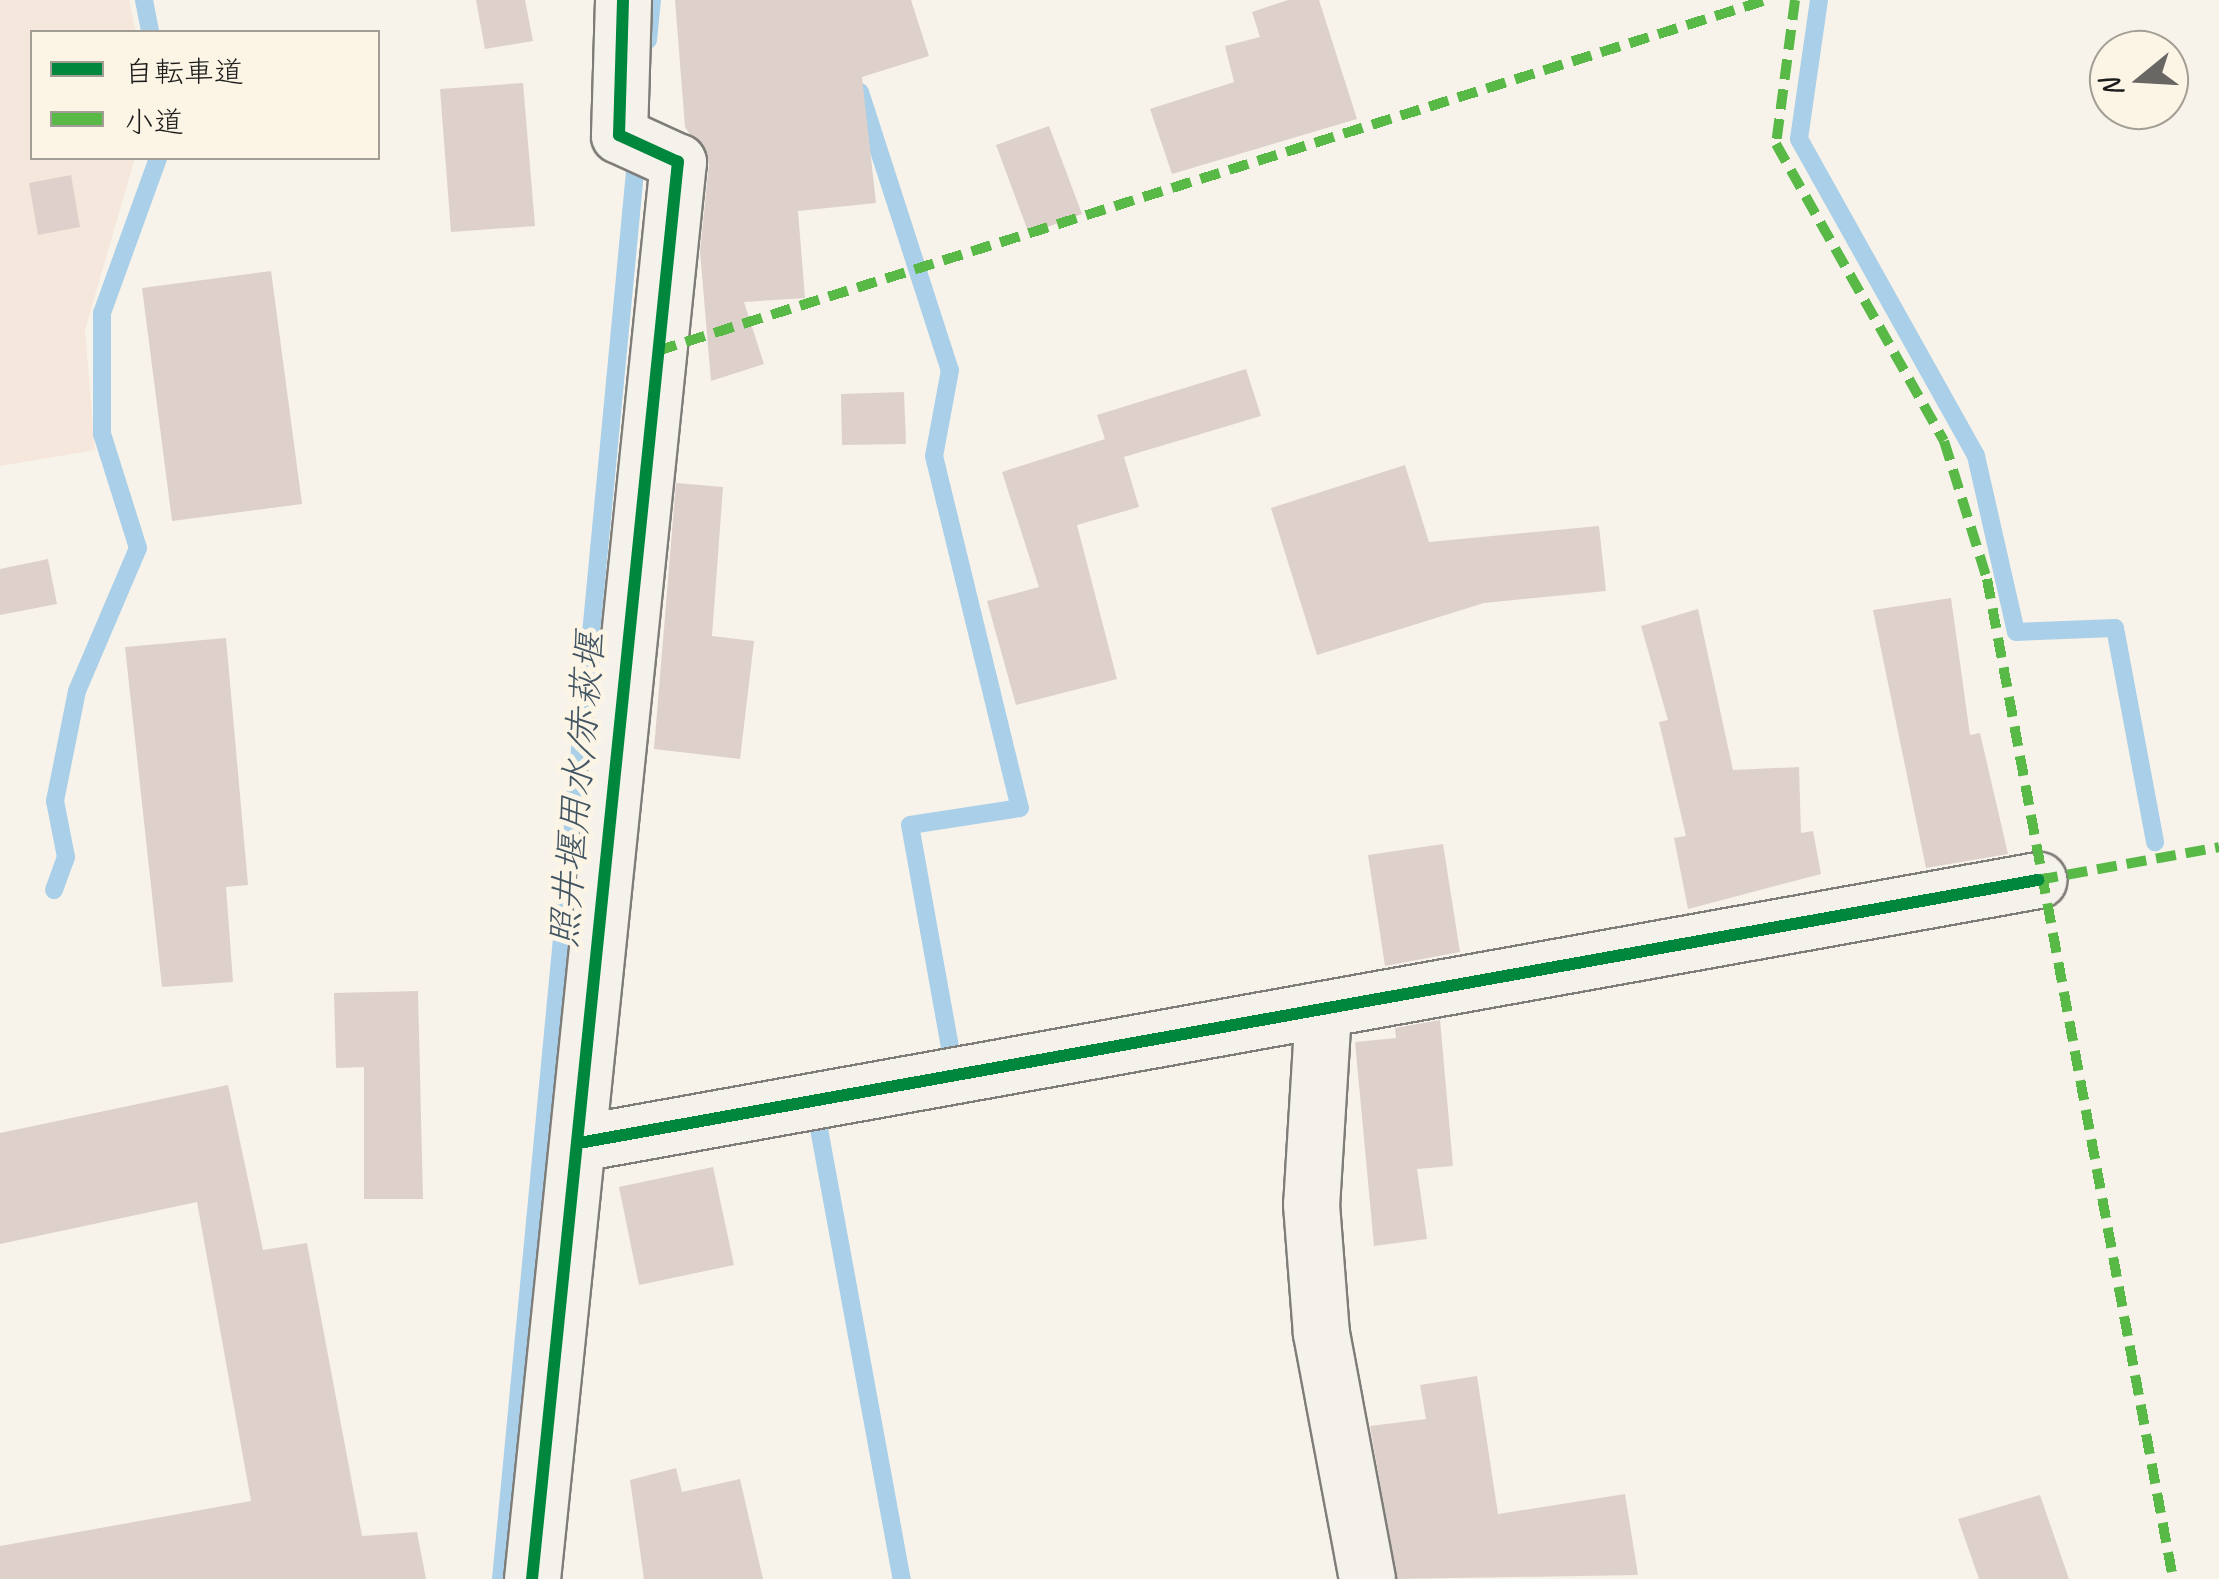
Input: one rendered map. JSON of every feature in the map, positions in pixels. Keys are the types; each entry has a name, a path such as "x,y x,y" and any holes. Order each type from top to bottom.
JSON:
{"street":[{"path":"532,1579 678,162 619,135 623,0"},
{"path":"579,1143 2038,880"},
{"path":"1323,1010 1311,1204 1321,1333 1367,1579"}],"shaded area":[{"path":"0,0 129,0 136,30 30,30 30,160 134,160 85,330 95,450 0,466"}],"building":[{"path":"476,0 525,0 533,41 485,49"},
{"path":"675,0 911,0 929,56 862,77 876,203 798,211 805,298 744,302 764,364 711,381 700,252 709,164 685,127"},
{"path":"1288,0 1319,0 1357,119 1172,174 1150,109 1234,82 1225,46 1260,37 1252,12"},
{"path":"523,83 535,226 451,232 440,89"},
{"path":"1049,126 1082,214 1029,234 996,145"},
{"path":"71,175 80,227 38,235 29,183"},
{"path":"271,271 302,504 172,521 142,288"},
{"path":"1246,369 1261,416 1124,457 1139,507 1077,525 1117,679 1016,705 987,601 1039,587 1002,472 1105,439 1097,415"},
{"path":"904,392 906,444 842,445 841,394"},
{"path":"1405,465 1429,542 1599,526 1606,591 1484,603 1317,655 1271,508"},
{"path":"676,483 723,487 712,636 754,641 740,759 654,749"},
{"path":"48,559 57,604 0,615 0,569"},
{"path":"1951,598 1970,735 1980,733 2008,854 1926,868 1873,610"},
{"path":"1698,609 1733,770 1799,767 1801,833 1813,831 1821,874 1688,909 1674,838 1686,836 1659,722 1668,720 1641,626"},
{"path":"226,638 248,885 226,887 233,982 162,987 125,647"},
{"path":"1443,844 1460,952 1385,966 1368,855"},
{"path":"418,991 423,1199 364,1199 364,1067 336,1068 334,993"},
{"path":"1440,1020 1453,1166 1417,1169 1427,1239 1374,1246 1355,1042 1396,1038 1395,1028"},
{"path":"228,1085 263,1250 307,1243 362,1536 417,1532 426,1579 0,1579 0,1546 251,1501 197,1202 0,1244 0,1133"},
{"path":"713,1167 734,1265 639,1285 619,1187"},
{"path":"1477,1376 1498,1514 1625,1494 1638,1575 1397,1579 1370,1426 1426,1419 1420,1385"},
{"path":"676,1468 682,1492 740,1479 763,1579 644,1579 630,1480"},
{"path":"2040,1495 2069,1579 1979,1579 1958,1519"}],"waterway":[{"path":"144,0 150,30"},
{"name":"照井堰用水/赤萩堰","path":"648,40 652,0"},
{"path":"1819,0 1799,139 1976,456 2016,632 2115,628 2155,842"},
{"path":"860,92 950,370 934,456 1020,808 910,825 953,1064 946,1065"},
{"name":"照井堰用水/赤萩堰","path":"501,1579 637,151"},
{"path":"54,890 66,857 55,801 77,691 138,548 102,434 102,313 157,160"},
{"path":"815,1107 902,1579"}],"marked path":[{"path":"657,351 1766,0"},
{"path":"1795,0 1776,144 1944,441 1987,579 2173,1579"},
{"path":"2038,880 2219,847"}],"cycle path":[{"path":"532,1579 678,162 619,135 623,0"},
{"path":"579,1143 2038,880"}]}
